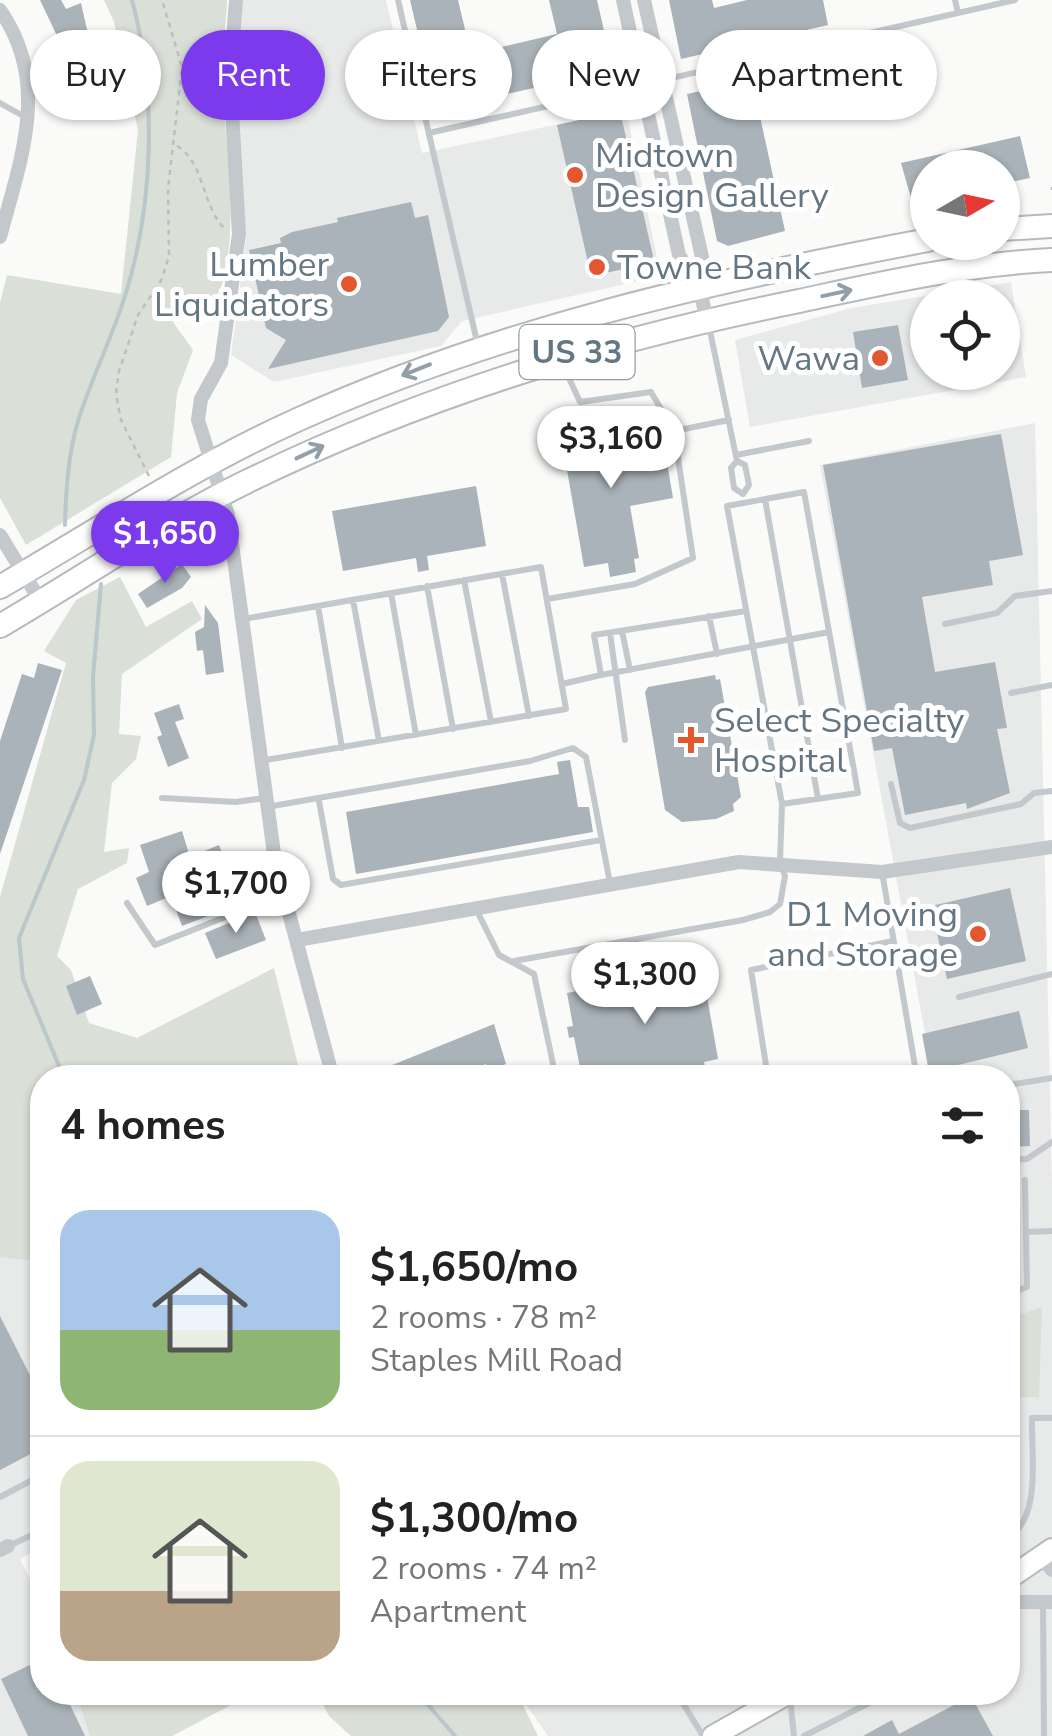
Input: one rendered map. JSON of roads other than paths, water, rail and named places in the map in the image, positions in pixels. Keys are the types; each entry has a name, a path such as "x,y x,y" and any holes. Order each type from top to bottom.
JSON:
{"main road":[{"path":"1020,228 1052,226"},
{"name":"US 33","path":"0,586 212,462 355,395 479,348 572,318 699,287 910,244"},
{"name":"US 33","path":"0,626 223,494 371,424 560,357 708,320 948,271 1052,260"}],"street":[{"path":"236,0 230,77 239,234 220,363 198,412 223,494 266,803 284,894 329,1065"},
{"path":"623,0 629,30"},
{"path":"644,0 651,30"},
{"path":"0,10 26,60 29,120 0,237"},
{"path":"649,120 679,255 699,287 708,320"},
{"path":"671,120 702,257 699,287"},
{"path":"0,535 41,602"},
{"path":"297,940 739,862 882,872 1052,846"},
{"path":"1020,1572 1049,1559"},
{"path":"1020,1602 1048,1602"},
{"path":"713,1736 769,1705"}],"lane":[{"path":"398,0 479,348"},
{"path":"955,0 958,13"},
{"path":"676,77 1015,0"},
{"path":"0,103 29,120"},
{"path":"429,133 532,109"},
{"path":"708,320 737,458 745,465 749,485 744,498"},
{"path":"547,599 635,584 693,558 674,431 652,392 580,402 560,357"},
{"path":"674,431 729,420"},
{"path":"744,498 734,488 731,468 737,458 809,441"},
{"path":"514,961 770,912 783,892 782,804 727,506 744,498 765,499 804,492 858,793 782,804"},
{"path":"765,499 818,799"},
{"path":"242,619 541,568 566,709 260,761"},
{"path":"502,574 529,716"},
{"path":"464,580 490,722"},
{"path":"427,586 453,729"},
{"path":"945,624 997,613 1014,596 1052,591"},
{"path":"391,593 416,735"},
{"path":"353,600 379,741"},
{"path":"318,606 342,748"},
{"path":"601,675 594,635 746,611"},
{"path":"709,616 718,654"},
{"path":"622,631 630,670"},
{"path":"562,684 829,632"},
{"path":"610,633 625,740"},
{"path":"1011,693 1052,685"},
{"path":"162,798 266,803 319,801 530,761 573,748 586,757 610,884"},
{"path":"891,784 900,824 910,828 1021,804 1034,794 1052,791"},
{"path":"319,801 333,879 341,885 601,840"},
{"path":"882,872 915,1065"},
{"path":"127,903 155,945 284,894"},
{"path":"475,908 500,955 534,974 553,1065"},
{"path":"766,1065 751,970 894,941"},
{"path":"960,998 1052,974"},
{"path":"1020,1083 1052,1078"},
{"path":"1020,1159 1052,1142"},
{"path":"1020,1290 1027,1287 1026,1180"},
{"path":"1026,1232 1052,1231"},
{"path":"1020,1529 1028,1512 1032,1418 1052,1418"},
{"path":"0,1498 30,1482"},
{"path":"4,1548 30,1536"},
{"path":"1044,1736 1048,1704 1048,1602"},
{"path":"684,1705 703,1736"},
{"path":"792,1705 794,1736"},
{"path":"804,1736 865,1705"}],"waterway":[{"path":"65,525 75,431 125,296 147,186 146,73 132,0"},
{"path":"59,1065 23,979 19,938 84,780 94,735 93,676 101,584"},
{"path":"428,1705 455,1736"}],"place":[{"name":"Midtown Design Gallery","path":"575,175"},
{"name":"Towne Bank","path":"597,267"},
{"name":"Lumber Liquidators","path":"349,284"},
{"name":"Wawa","path":"880,358"},
{"name":"Select Specialty Hospital","path":"691,740"},
{"name":"D1 Moving and Storage","path":"978,934"}]}
